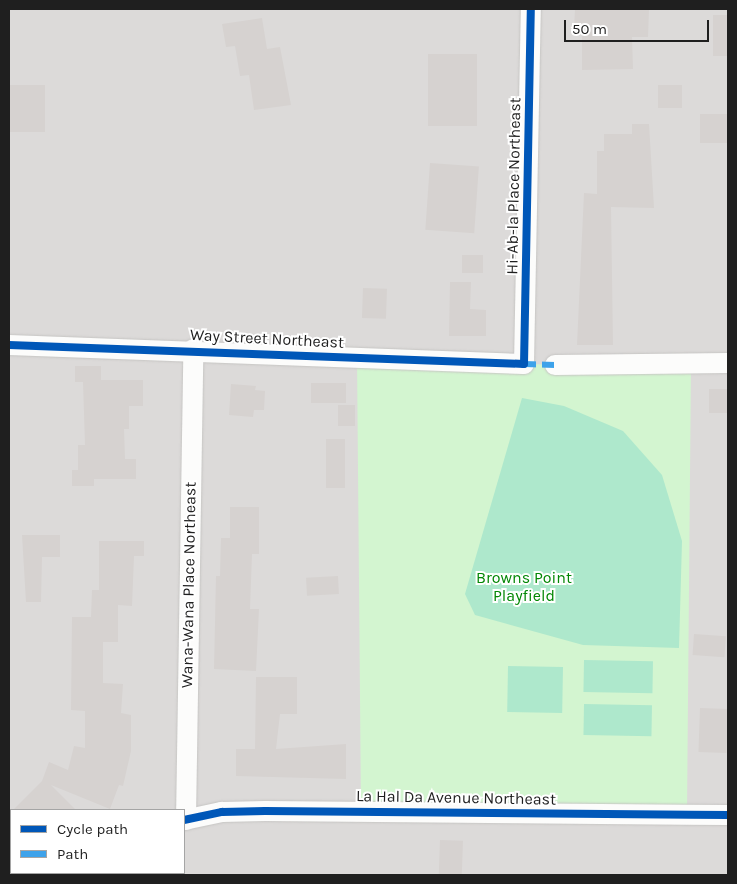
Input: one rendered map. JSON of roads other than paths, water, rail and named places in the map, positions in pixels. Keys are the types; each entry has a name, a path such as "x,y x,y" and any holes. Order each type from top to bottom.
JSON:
{"street":[{"name":"Hi-Ab-la Place Northeast","path":"524,364 531,9"},
{"name":"Way Street Northeast","path":"9,345 193,349 524,364"},
{"name":"Wana-Wana Place Northeast","path":"185,820 193,349"},
{"path":"555,365 728,363"},
{"name":"La Hal Da Avenue Northeast","path":"185,820 222,812 360,810 728,815"}],"park label":[{"name":"Browns Point Playfield","path":"524,587"}]}
